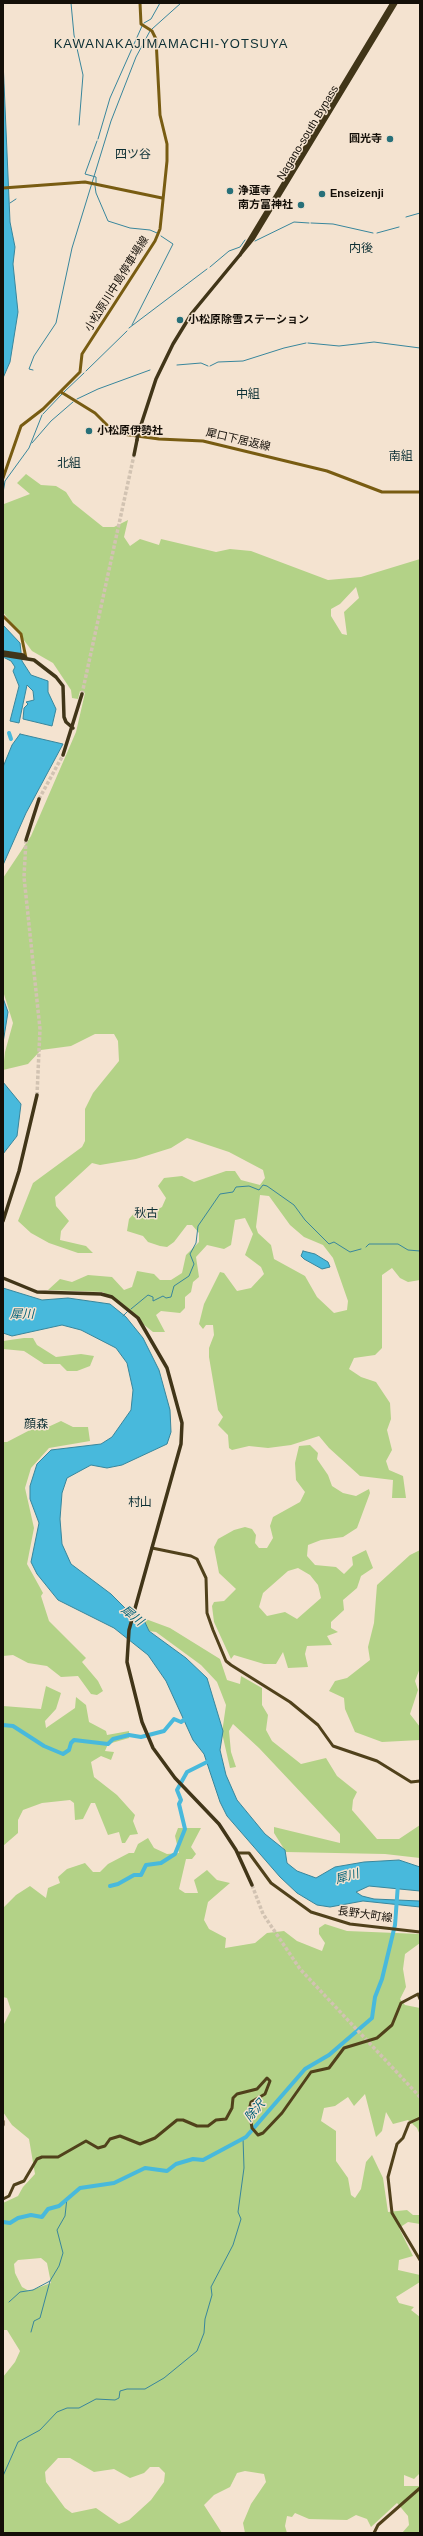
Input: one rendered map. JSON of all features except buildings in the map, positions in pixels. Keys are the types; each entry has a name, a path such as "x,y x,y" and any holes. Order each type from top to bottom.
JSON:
{"highway":[{"name":"Nagano-south Bypass","path":"230,269 250,239 392,3"},
{"name":"Nagano-south Bypass","path":"134,456 138,434 154,385 173,344 192,313 230,269 257,233 396,3"},
{"path":"3,653 24,657 40,665 60,681 64,693 64,717 66,722 73,728"},
{"path":"63,755 73,728 82,694"},
{"path":"26,840 39,799"},
{"path":"3,1221 20,1172 37,1095"},
{"path":"3,1278 37,1292 101,1294 112,1297 138,1318 152,1341 172,1383 180,1416 182,1435 178,1459 129,1630 127,1652 131,1679 148,1738 178,1781 219,1824 238,1853 252,1885"}],"main road":[{"name":"小松原川中島停車場線","path":"3,478 21,426 61,392 80,372 82,354 155,241 160,229 162,198 168,161 167,144 160,115 157,46 150,30 141,24 140,3"},
{"path":"3,188 85,182 98,183 162,198"},
{"name":"犀口下居返線","path":"61,392 95,412 115,433 164,439 203,440 327,471 382,492 420,492"},
{"path":"3,616 21,634 24,657"},
{"path":"152,1548 191,1556 197,1560 206,1578 207,1613 226,1660 231,1665 290,1702 318,1725 333,1746 377,1761 411,1782 420,1780"},
{"name":"長野大町線","path":"238,1853 249,1853 271,1883 311,1912 350,1924 420,1932"},
{"path":"3,2199 9,2196 14,2185 24,2181 37,2159 42,2157 58,2157 83,2141 88,2141 98,2148 105,2146 110,2139 120,2136 140,2144 155,2138 177,2120 183,2120 197,2126 208,2126 216,2120 226,2118 232,2108 233,2098 238,2094 257,2089 267,2078 270,2081 265,2094 251,2102 249,2110 252,2128 260,2135 282,2113 311,2072 329,2068 344,2048 377,2038 392,2026 401,2003 418,1994 420,1999"},
{"path":"420,2118 409,2123 403,2138 397,2144 388,2177 392,2213 420,2260"},
{"path":"374,2533 378,2525 420,2488"}],"green space":[{"path":"26,474 41,485 56,486 66,492 73,503 103,527 114,527 128,520 124,537 130,546 140,539 159,545 161,539 216,552 230,549 251,551 328,580 361,577 420,559 420,1280 408,1282 400,1278 392,1268 382,1275 382,1348 375,1355 354,1358 349,1369 361,1377 376,1382 390,1403 391,1419 387,1430 392,1450 386,1461 389,1470 403,1476 406,1498 392,1498 393,1480 360,1476 329,1448 319,1436 291,1445 268,1448 249,1446 232,1450 229,1448 228,1435 218,1425 223,1417 218,1410 209,1357 209,1348 214,1335 213,1325 206,1325 203,1329 199,1324 204,1304 220,1272 224,1273 237,1291 251,1288 264,1274 261,1267 245,1255 253,1234 245,1218 235,1220 231,1245 224,1249 207,1245 196,1257 199,1277 193,1282 191,1292 185,1297 185,1308 180,1313 161,1311 156,1315 165,1332 153,1332 103,1292 48,1290 60,1279 72,1282 88,1275 112,1277 124,1290 132,1287 137,1271 154,1274 160,1280 171,1280 182,1273 186,1255 199,1242 199,1233 192,1225 187,1225 174,1242 167,1247 160,1246 148,1242 143,1236 127,1231 129,1219 136,1211 143,1209 153,1212 162,1207 166,1198 158,1186 164,1178 182,1176 194,1182 226,1171 235,1171 241,1180 260,1185 265,1178 263,1170 229,1152 187,1138 171,1148 136,1159 100,1165 92,1163 55,1197 56,1206 69,1221 61,1231 60,1240 86,1246 93,1253 78,1253 49,1243 31,1233 18,1221 33,1183 82,1147 85,1141 85,1109 93,1093 119,1061 118,1041 114,1034 95,1034 71,1046 41,1050 28,1064 3,1070 5,1052 13,1023 3,991 3,878 31,836 76,732 85,693 80,691 78,699 72,698 71,690 53,663 32,651 3,612 3,508 4,504 30,494 17,483","holes":["356,587 359,598 344,612 347,635 342,634 331,616 331,609 340,604","260,1195 269,1196 290,1225 304,1237 323,1245 333,1258 348,1301 347,1310 334,1313 317,1297 305,1276 274,1259 271,1245 258,1233 256,1227"]},
{"path":"33,1338 37,1345 56,1357 81,1354 94,1356 90,1366 77,1371 67,1371 60,1364 44,1364 24,1351 3,1349 3,1341"},
{"path":"61,1421 73,1427 88,1427 90,1441 49,1448 31,1468 25,1488 34,1528 27,1564 43,1593 41,1596 49,1621 86,1658 82,1662 98,1681 103,1691 97,1695 91,1694 78,1676 61,1677 47,1666 28,1663 13,1655 3,1656 3,1442 7,1442 30,1430 48,1427"},
{"path":"310,1445 318,1453 317,1459 328,1475 332,1486 343,1493 356,1496 369,1489 370,1493 357,1528 343,1537 321,1540 308,1545 307,1556 315,1565 336,1567 344,1574 353,1565 352,1557 366,1550 373,1568 361,1576 357,1588 343,1600 344,1610 331,1622 331,1628 338,1632 327,1636 332,1645 307,1646 305,1654 308,1667 288,1668 283,1652 276,1664 264,1664 234,1655 231,1659 214,1622 212,1606 214,1602 224,1601 236,1589 219,1573 214,1547 218,1539 234,1530 245,1527 252,1529 256,1535 255,1543 259,1548 267,1548 273,1538 270,1526 273,1517 300,1502 305,1492 296,1480 295,1463 299,1446","holes":["298,1568 310,1575 318,1585 321,1598 297,1619 285,1612 267,1616 259,1607 263,1593 288,1571"]},
{"path":"420,1550 420,1668 415,1681 418,1690 410,1714 420,1727 420,1740 382,1742 355,1732 345,1709 344,1698 329,1691 335,1681 347,1678 370,1660 368,1647 374,1623 377,1585 410,1555"},
{"path":"143,1618 170,1628 220,1659 227,1680 240,1684 241,1676 262,1688 262,1705 268,1715 266,1730 272,1741 301,1764 326,1758 337,1776 357,1792 353,1800 352,1810 377,1839 399,1839 420,1825 420,1858 385,1854 286,1852 274,1833 274,1827 340,1843 340,1834 259,1748 233,1724 229,1731 231,1752 236,1767 230,1768 222,1733 226,1705 217,1682 201,1665 156,1632 149,1631"},
{"path":"46,1686 61,1693 56,1709 45,1721 46,1728 75,1708 76,1697 86,1705 89,1722 106,1731 107,1735 129,1731 129,1738 108,1744 105,1751 114,1752 111,1760 101,1756 91,1762 94,1777 117,1795 135,1815 133,1821 138,1834 130,1835 125,1843 122,1843 119,1832 108,1835 95,1803 91,1803 83,1819 75,1820 74,1803 70,1800 42,1803 23,1810 18,1820 18,1833 3,1846 3,1706 41,1709"},
{"path":"178,1828 201,1828 191,1847 196,1854 192,1859 186,1859 179,1889 185,1893 198,1893 194,1880 207,1870 217,1880 230,1883 208,1902 204,1920 209,1929 226,1938 225,1948 255,1943 267,1933 284,1931 297,1941 322,1951 325,1943 319,1934 319,1928 325,1924 347,1931 420,1934 420,1943 405,1954 403,1969 406,1987 400,1999 405,2005 420,2008 420,2135 417,2128 408,2120 393,2124 386,2112 382,2131 376,2137 365,2094 354,2106 348,2097 335,2106 324,2108 321,2121 336,2131 336,2161 348,2178 351,2195 355,2198 361,2189 366,2162 372,2155 383,2178 388,2212 407,2210 413,2215 420,2215 420,2224 408,2222 399,2228 413,2256 399,2260 398,2270 420,2275 420,2282 396,2297 399,2303 414,2307 411,2310 420,2317 420,2473 414,2479 404,2475 404,2486 420,2486 420,2533 402,2533 409,2525 408,2516 397,2503 371,2527 367,2519 356,2515 347,2520 309,2519 295,2513 292,2517 287,2516 285,2526 287,2533 245,2533 243,2523 251,2504 266,2482 264,2474 245,2471 237,2473 230,2487 214,2495 204,2505 222,2533 3,2533 3,2377 15,2362 20,2351 7,2330 3,2330 3,2203 18,2196 23,2187 35,2174 29,2139 12,2125 3,2112 3,2026 11,2010 7,1998 3,1997 3,1908 16,1895 30,1886 46,1898 48,1888 60,1883 58,1877 67,1869 85,1863 93,1872 100,1872 108,1864 129,1853 134,1853 138,1844 148,1838 154,1848 167,1854 179,1853 175,1836","holes":["41,2258 47,2263 51,2283 29,2291 22,2287 15,2273 14,2264 18,2260","58,2458 70,2458 94,2472 114,2469 130,2478 144,2473 150,2467 159,2467 165,2473 164,2482 151,2500 129,2520 119,2524 96,2508 72,2513 65,2508 46,2482 45,2472"]}],"water":[{"path":"3,60 10,222 15,247 13,264 18,312 10,362 3,378"},
{"path":"3,625 20,643 22,661 31,675 48,681 48,692 56,709 52,726 23,719 24,708 28,704 26,702 34,700 33,691 27,685 19,723 10,721 19,686 13,671 15,667 11,661 3,657"},
{"path":"20,734 63,744 26,813 3,865 3,767 12,745"},
{"path":"3,998 8,1012 3,1043"},
{"path":"3,1082 21,1104 17,1136 3,1154"},
{"path":"303,1251 315,1254 328,1262 330,1267 322,1269 304,1259 301,1256"},
{"path":"3,1288 42,1300 68,1298 110,1304 126,1317 143,1338 159,1370 170,1410 171,1432 167,1444 122,1465 107,1468 91,1465 67,1478 62,1493 60,1519 62,1544 71,1564 111,1594 126,1609 143,1618 149,1631 186,1658 207,1678 223,1731 220,1750 226,1775 237,1800 265,1834 285,1850 287,1863 297,1871 316,1878 335,1867 364,1862 399,1860 420,1867 420,1891 369,1886 356,1892 362,1896 374,1899 420,1901 420,1907 363,1901 330,1907 317,1905 297,1893 280,1877 227,1816 220,1802 204,1754 193,1740 166,1681 148,1655 114,1628 58,1600 37,1574 31,1562 39,1523 30,1499 30,1486 37,1464 51,1450 101,1444 112,1437 131,1410 133,1390 127,1363 116,1348 81,1330 62,1325 12,1336 3,1333"}],"waterway":[{"path":"71,3 74,35 83,75 79,125"},
{"path":"144,23 151,19 160,3"},
{"path":"152,29 181,3"},
{"path":"98,139 110,98 142,26"},
{"path":"33,370 29,369 34,356 56,323 72,248 111,121 136,57 150,31"},
{"path":"96,183 96,177 85,174 97,141"},
{"path":"95,186 96,193 108,221 130,228 150,230 157,233"},
{"path":"10,203 16,199"},
{"path":"406,217 420,213"},
{"path":"255,241 294,222 309,223"},
{"path":"311,223 333,224 373,233"},
{"path":"377,233 399,227"},
{"path":"132,325 173,244 161,236"},
{"path":"210,267 229,251 240,247 245,240"},
{"path":"129,328 207,269"},
{"path":"86,371 127,331"},
{"path":"308,343 339,346 374,342 420,348"},
{"path":"210,366 218,362 243,361 284,348 306,343"},
{"path":"177,365 201,363 208,366"},
{"path":"77,399 98,389 150,370"},
{"path":"64,392 84,373"},
{"path":"43,414 62,394"},
{"path":"32,443 51,421 73,402"},
{"path":"3,493 5,481 29,448 42,415"},
{"name":"犀川","path":"9,733 11,739"},
{"path":"131,1309 148,1295 153,1297 153,1301 163,1296 166,1298 171,1297 174,1286 189,1276 194,1264 190,1254 196,1243 198,1226 220,1194 233,1192 236,1187 249,1186 259,1190 263,1185 267,1186 294,1205 305,1220 329,1244 334,1242 350,1252 361,1249"},
{"path":"366,1247 369,1244 398,1244 408,1250 420,1251"},
{"path":"123,1316 128,1311"},
{"path":"3,1725 13,1726 44,1746 63,1754 69,1750 71,1743 74,1740 108,1744 113,1739 129,1735 141,1737 164,1731 174,1719 181,1722 188,1717"},
{"path":"110,1886 118,1884 134,1875 141,1875 146,1865 161,1863 175,1854 185,1829 179,1804 181,1800 177,1790 187,1772 211,1760"},
{"name":"除沢","path":"3,2222 10,2223 18,2218 31,2215 42,2217 48,2209 59,2206 80,2188 114,2183 145,2168 167,2171 176,2164 193,2159 203,2160 246,2137 305,2069 329,2055 372,2018 375,1997 382,1979 395,1925 398,1884"},
{"path":"3,2476 18,2442 40,2430 57,2412 67,2408 79,2408 96,2399 115,2400 119,2398 120,2391 127,2389 145,2389 164,2378 197,2351 204,2333 205,2319 212,2295 211,2287 233,2245 241,2219 238,2212 244,2168 243,2138"},
{"path":"31,2332 34,2321 40,2318 50,2281 59,2266 63,2253 57,2230 65,2216 67,2198"},
{"path":"9,2302 20,2292 33,2290 50,2281"}],"tunnel":[{"path":"82,694 134,455"},
{"path":"39,799 63,755"},
{"path":"26,840 24,877 40,1029 37,1095"},
{"path":"252,1885 263,1914 300,1969 420,2097"}],"place":[{"name":"圓光寺","path":"390,139"},
{"name":"浄蓮寺","path":"230,191"},
{"name":"Enseizenji","path":"322,194"},
{"name":"南方冨神社","path":"301,205"},
{"name":"小松原除雪ステーション","path":"180,320"},
{"name":"小松原伊勢社","path":"89,431"}],"district":[{"name":"KAWANAKAJIMAMACHI-YOTSUYA","path":"171,44"},
{"name":"四ツ谷","path":"133,155"},
{"name":"内後","path":"361,249"},
{"name":"中組","path":"248,395"},
{"name":"南組","path":"401,457"},
{"name":"北組","path":"69,464"},
{"name":"秋古","path":"146,1214"},
{"name":"顔森","path":"36,1425"},
{"name":"村山","path":"140,1503"}]}
